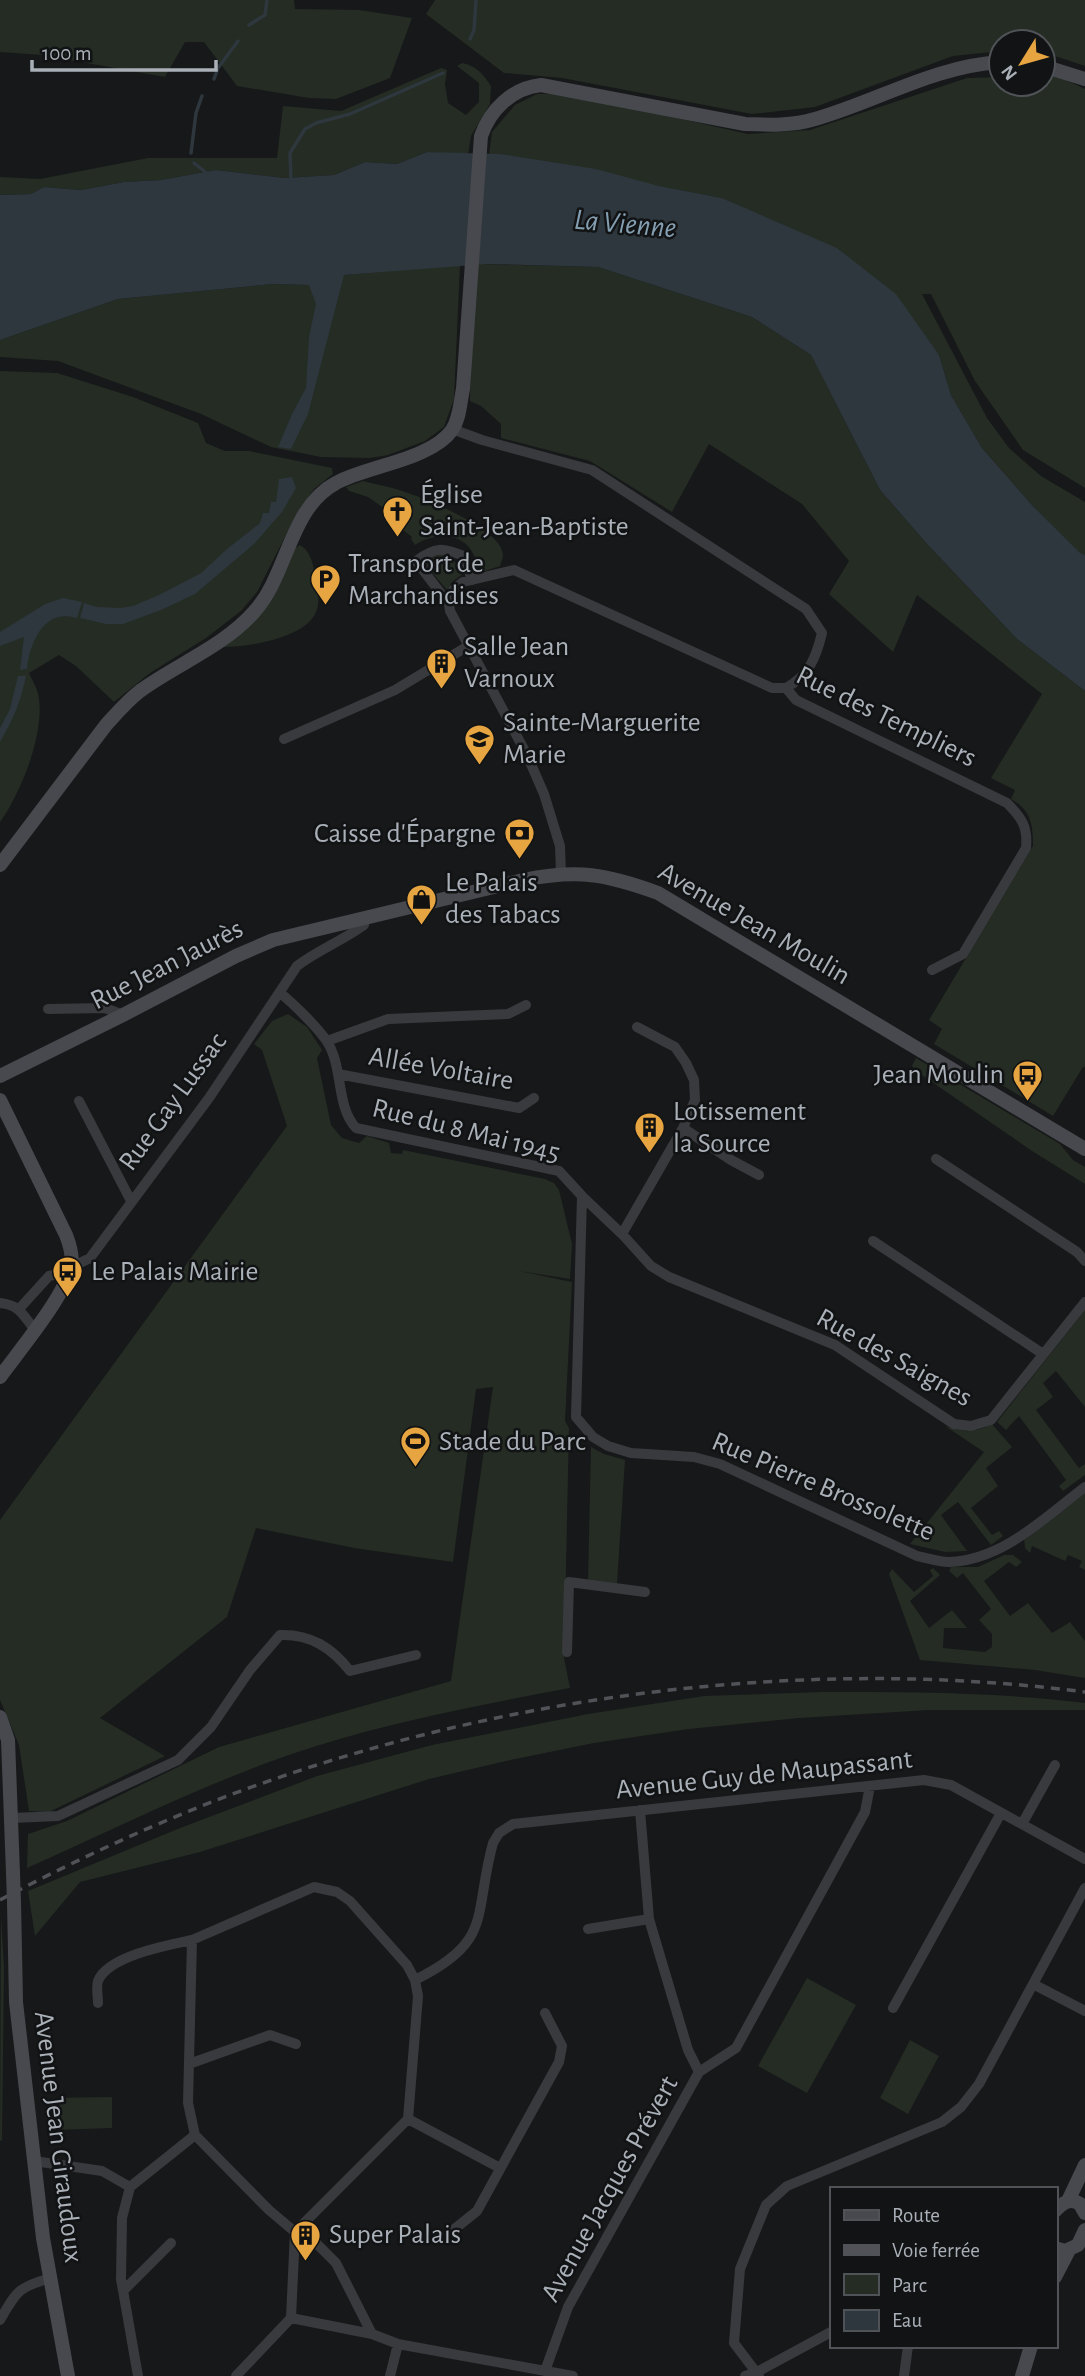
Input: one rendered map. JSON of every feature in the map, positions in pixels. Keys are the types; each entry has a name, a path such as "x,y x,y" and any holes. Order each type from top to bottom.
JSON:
{"main road":[{"path":"0,865 123,706 139,691 239,627 256,611 268,592 306,512 319,495 337,482 437,443 452,429 463,389 480,149 485,123 510,96 530,86 541,85 746,124 778,125 815,119 953,69 987,64"},
{"path":"1057,70 1085,79"},
{"name":"Avenue Jean Moulin","path":"364,917 561,874 604,876 659,893 1085,1149"},
{"name":"Rue Jean Jaurès","path":"0,1076 236,956 273,940 364,917"},
{"path":"0,1100 66,1235 71,1248 71,1267"},
{"name":"Rue Gay Lussac","path":"0,1377 58,1296 71,1267"},
{"name":"Avenue Jean Giraudoux","path":"0,1717 9,1740 16,2002 43,2238 68,2376"},
{"path":"1077,2206 1085,2165"},
{"path":"1077,2206 1085,2172"},
{"path":"1057,2211 1077,2206"},
{"path":"1057,2274 1085,2230"},
{"path":"1022,2376 1030,2348"}],"street":[{"path":"452,429 482,440 592,470 806,609 822,634 817,654 806,674 786,688"},
{"path":"449,604 416,561 428,552 443,548 464,556 472,580 463,582 453,590 450,611 527,755 544,794 560,846 561,874"},
{"name":"Rue des Templiers","path":"472,580 514,570 772,688 786,688 796,700 1007,803 1023,819 1028,833 1026,848 963,954 932,970"},
{"path":"284,738 396,690 468,646"},
{"name":"Rue Gay Lussac","path":"71,1267 90,1258 209,1098 297,966 364,925 364,917"},
{"name":"Rue du 8 Mai 1945","path":"280,993 327,1041 338,1074 347,1119 355,1128 559,1171 582,1196 576,1417"},
{"path":"327,1041 388,1019 508,1014 526,1005"},
{"path":"48,1009 105,1008 123,1015"},
{"path":"622,1234 683,1128 695,1100 694,1080 675,1047 638,1027"},
{"name":"Allée Voltaire","path":"338,1074 519,1108 534,1098"},
{"path":"79,1101 131,1201"},
{"path":"683,1128 759,1175"},
{"path":"936,1159 1077,1251 1085,1261"},
{"name":"Rue des Saignes","path":"582,1196 651,1266 668,1277 835,1345 954,1424 971,1426 991,1420 1085,1302"},
{"path":"873,1241 1043,1354"},
{"path":"19,1309 50,1276 71,1267"},
{"path":"0,1303 12,1304 19,1309 34,1329"},
{"name":"Rue Pierre Brossolette","path":"576,1417 593,1437 608,1446 631,1453 694,1457 720,1464 917,1556 947,1562 979,1558 1004,1548 1085,1487"},
{"path":"567,1652 569,1582 645,1592"},
{"path":"12,1818 58,1816 178,1760 211,1727 250,1670 280,1635 294,1635 318,1642 337,1655 350,1671 416,1655"},
{"path":"1022,1824 1055,1765"},
{"name":"Avenue Guy de Maupassant","path":"415,1980 439,1968 470,1941 477,1927 490,1855 499,1833 513,1824 924,1780 951,1785 1085,1859"},
{"name":"Avenue Jacques Prévert","path":"545,2371 568,2307 699,2072 736,2048 865,1812 870,1786"},
{"path":"640,1810 649,1919 688,2049 699,2072"},
{"path":"893,2008 1001,1813"},
{"path":"98,2003 98,1982 105,1972 121,1961 192,1940 314,1887 337,1892 350,1901 407,1965 415,1980 418,1996 408,2119 295,2232 291,2318 236,2376"},
{"path":"758,2374 734,2343 740,2269 766,2205 787,2186 942,2122 961,2108 979,2084 1085,1888"},
{"path":"588,1929 649,1919"},
{"path":"192,1940 188,2103 195,2135 269,2210 295,2232 316,2243 336,2263 372,2334"},
{"path":"1033,1984 1085,2011"},
{"path":"452,2231 477,2211 559,2062 562,2046 545,2013"},
{"path":"189,2064 270,2035 296,2044"},
{"path":"408,2119 500,2168"},
{"path":"138,2376 123,2291 122,2218 130,2187 195,2135"},
{"path":"34,2161 102,2171 130,2187"},
{"path":"123,2291 171,2243"},
{"path":"0,2320 22,2287 51,2278"},
{"path":"291,2318 372,2334 398,2344 573,2376"},
{"path":"746,2376 758,2374 830,2333"},
{"path":"390,2376 398,2344"},
{"path":"904,2376 908,2348"}],"green space":[{"path":"0,0 294,0 295,9 359,10 412,18 390,78 336,99 309,98 237,86 204,42 185,42 165,77 42,55 0,52"},
{"path":"435,0 1085,0 1085,66 1057,57 1057,28 987,28 987,52 953,56 815,107 752,114 562,78 504,73 426,14"},
{"path":"462,63 479,71 491,86 490,104 471,136 468,155 427,152 397,164 365,162 334,175 285,178 216,170 81,190 44,187 31,194 0,195 0,177 40,179 148,158 277,158 283,106 341,111 441,68 447,70 445,84 448,103 466,115 479,102 479,83 457,66"},
{"path":"1057,76 1085,89 1085,488 1023,450 975,381 931,294 922,294 987,418 1009,448 1041,476 1085,502 1085,555 1080,554 1032,505 982,448 951,395 939,355 773,222 722,198 489,155 492,132 515,105 537,94 566,93 748,134 810,130 967,78 987,77 987,98 1057,98"},
{"path":"478,264 598,267 752,317 811,355 880,490 1017,639 1085,691 1085,1067 1053,1116 934,1044 942,1029 929,1020 1033,846 1030,819 1023,808 1011,799 1015,790 991,778 1042,694 917,595 893,652 829,594 849,561 802,504 709,444 672,512 590,461 501,438 501,424 481,406 470,401 471,339"},
{"path":"460,265 454,399 444,427 425,441 388,455 370,458 321,457 271,447 201,414 58,361 0,357 0,340 118,299 273,284 309,285 344,275"},
{"path":"0,371 57,373 133,397 198,423 206,443 225,451 249,451 332,468 333,474 314,489 295,517 257,592 241,611 206,638 150,673 114,702 76,666 59,655 29,673 38,695 38,729 23,780 0,822"},
{"path":"363,481 421,498 479,527 500,546 503,555 500,566 482,572 468,546 449,537 434,537 415,545 395,516 368,497 349,491 346,487"},
{"path":"300,545 310,555 316,578 318,602 314,616 297,631 271,641 219,647 295,548"},
{"path":"442,553 460,566 464,573 452,582 447,590 424,563 431,556"},
{"path":"288,1014 307,1027 322,1050 317,1058 331,1125 342,1138 359,1143 367,1136 389,1143 391,1153 402,1154 403,1150 545,1179 554,1183 559,1190 572,1244 570,1279 519,1271 572,1282 565,1421 569,1428 564,1658 570,1688 411,1720 294,1753 198,1791 27,1868 28,1834 67,1821 219,1747 451,1681 493,1387 476,1389 453,1562 354,1548 256,1528 227,1617 100,1718 165,1756 49,1812 29,1811 19,1745 0,1700 0,1520 287,1126 262,1050 254,1044 272,1021"},
{"path":"916,1058 1060,1144 1073,1160 1085,1167 1085,1184 916,1071 912,1066"},
{"path":"1085,1310 1085,1407 1056,1371 1043,1383 1053,1397 1036,1410 1079,1468 1085,1464 1085,1475 1063,1491 1059,1486 1066,1480 1019,1416 1006,1430 997,1422"},
{"path":"992,1424 1012,1447 986,1468 998,1486 971,1508 992,1535 999,1531 1003,1536 991,1545 958,1502 941,1515 967,1551 945,1552 910,1544 984,1452 945,1426 969,1431"},
{"path":"591,1447 625,1460 617,1584 588,1580"},
{"path":"1085,1493 1085,1570 1079,1567 1082,1561 1068,1555 1065,1561 1032,1546 1030,1553 1025,1548 1024,1538"},
{"path":"1004,1555 1013,1555 1022,1562 1016,1567 1009,1562 984,1581 1010,1616 1028,1603 1052,1633 1070,1622 1085,1641 1085,1678 1035,1670 920,1660 889,1574 892,1569 914,1592 933,1576 930,1570 933,1568 940,1575 910,1601 929,1628 952,1610 967,1628 944,1628 943,1648 985,1652 992,1647 992,1634 979,1620 991,1609 963,1573 957,1578 949,1571 951,1567 978,1567"},
{"path":"822,1692 1019,1697 1085,1703 1085,1710 929,1710 799,1718 689,1729 594,1743 506,1761 429,1779 200,1852 80,1882 35,1936 28,1891 180,1828 317,1776 432,1745 588,1714 704,1696"},
{"path":"1,1915 4,1967 0,2141"},
{"path":"807,1978 856,2005 807,2093 758,2066"},
{"path":"910,2040 939,2056 908,2114 880,2098"},
{"path":"112,2097 112,2128 53,2130 52,2098"}],"water":[{"name":"La Vienne","path":"427,152 500,154 596,169 659,186 722,198 837,248 896,294 939,355 951,395 982,448 1032,505 1085,555 1085,691 1017,639 880,490 811,355 752,317 598,267 487,264 344,275 308,414 291,449 278,447 306,388 309,337 316,304 309,285 273,284 118,299 0,340 0,195 31,194 44,187 81,190 216,170 285,178 334,175 365,162 397,164"},
{"path":"292,477 296,488 282,512 254,544 195,594 123,624 106,624 80,618 84,603 97,607 133,606 201,573 260,523 263,513 269,513 271,502 276,502 279,479"},
{"path":"63,598 82,602 77,618 66,616 47,623 35,638 27,669 20,670 24,637 0,646 0,632 45,604"},
{"path":"18,676 26,676 22,694 0,742 0,728 10,709"}],"waterway":[{"path":"249,25 265,15 267,0"},
{"path":"470,39 474,30 476,0"},
{"path":"214,79 218,68 238,41"},
{"path":"291,180 290,153 305,129 316,123 350,114 443,73"},
{"path":"191,153 196,113 202,96"},
{"path":"194,163 209,175"}],"railway":[{"path":"0,1900 149,1828 304,1769 412,1738 522,1713 635,1694 748,1683 861,1679 974,1682 1085,1692"}],"place":[{"name":"Église Saint-Jean-Baptiste","path":"397,538"},
{"name":"Transport de Marchandises","path":"325,607"},
{"name":"Salle Jean Varnoux","path":"441,690"},
{"name":"Sainte-Marguerite Marie","path":"480,766"},
{"name":"Caisse d'Épargne","path":"519,861"},
{"name":"Le Palais des Tabacs","path":"422,926"},
{"name":"Jean Moulin","path":"1027,1102"},
{"name":"Lotissement la Source","path":"650,1155"},
{"name":"Le Palais Mairie","path":"68,1299"},
{"name":"Stade du Parc","path":"416,1469"},
{"name":"Super Palais","path":"306,2262"}]}
